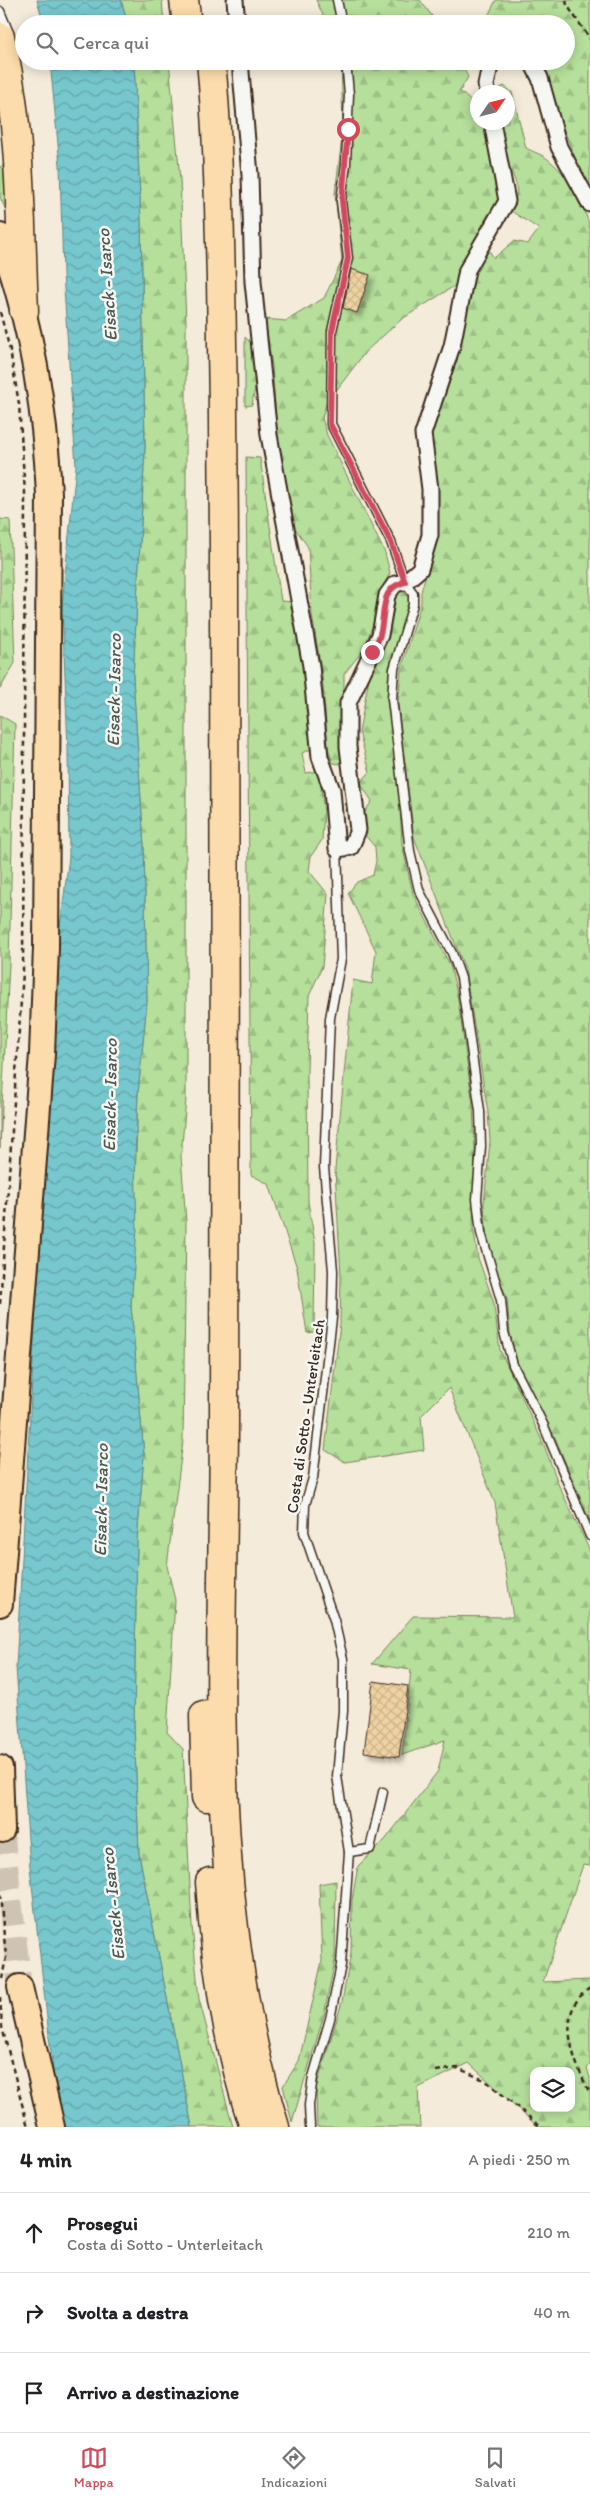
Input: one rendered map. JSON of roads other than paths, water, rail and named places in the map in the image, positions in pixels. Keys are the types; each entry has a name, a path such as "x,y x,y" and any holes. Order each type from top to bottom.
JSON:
{"highway":[{"path":"184,0 186,15"},
{"path":"202,0 204,15"},
{"path":"6,39 10,124 12,311"},
{"path":"193,70 200,167 205,412 207,1033 204,1756 207,1834 217,1958 238,2079 254,2127"},
{"path":"212,70 218,168 223,411 226,1012 223,1689 225,1834 229,1890 244,2008 259,2074 275,2127"},
{"path":"0,153 9,141 10,124"}],"main road":[{"path":"0,236 12,311 38,375 47,439 49,494 46,948 36,1148 0,1604"},
{"path":"0,1768 2,1830"},
{"path":"7,1990 52,2127"}],"street":[{"path":"235,0 236,15"},
{"path":"241,70 250,175 254,282 269,435 311,666 320,757 332,790 337,849 351,847 358,830 348,747 348,703 380,635 387,595 394,584 405,582 420,569 430,535 430,489 423,434 452,346 467,270 507,201 494,130"},
{"path":"486,85 490,70"},
{"path":"536,70 540,78 559,147 590,204"}],"lane":[{"path":"337,0 340,15"},
{"path":"0,12 6,39"},
{"path":"347,70 349,94 346,164 342,201 348,258 332,331 330,424 391,542 405,582 412,593 413,604 394,669 392,699 410,851 419,890 452,953 461,978 480,1111 481,1146 477,1199 481,1233 501,1300 504,1332 513,1365 543,1424 590,1536"},
{"path":"10,124 22,126 18,81"},
{"name":"Costa di Sotto - Unterleitach","path":"310,2127 312,2077 330,2019 341,1965 349,1852 337,1776 343,1711 343,1659 334,1620 304,1532 305,1505 313,1478 332,1318 333,1271 324,1167 330,1018 341,959 337,849"},
{"path":"349,1852 370,1849 383,1792"}],"water":[{"path":"37,0 121,0 125,15 41,15"},
{"name":"Eisack - Isarco","path":"51,70 134,70 141,222 145,447 133,678 144,846 147,1001 138,1094 135,1157 137,1229 131,1306 144,1455 137,1541 134,1723 139,1854 192,2127 65,2127 57,2106 30,1867 16,1667 55,965 69,857 68,748 62,605 76,466 63,274 60,165"}],"tunnel":[{"path":"2,1830 20,1987"}]}
